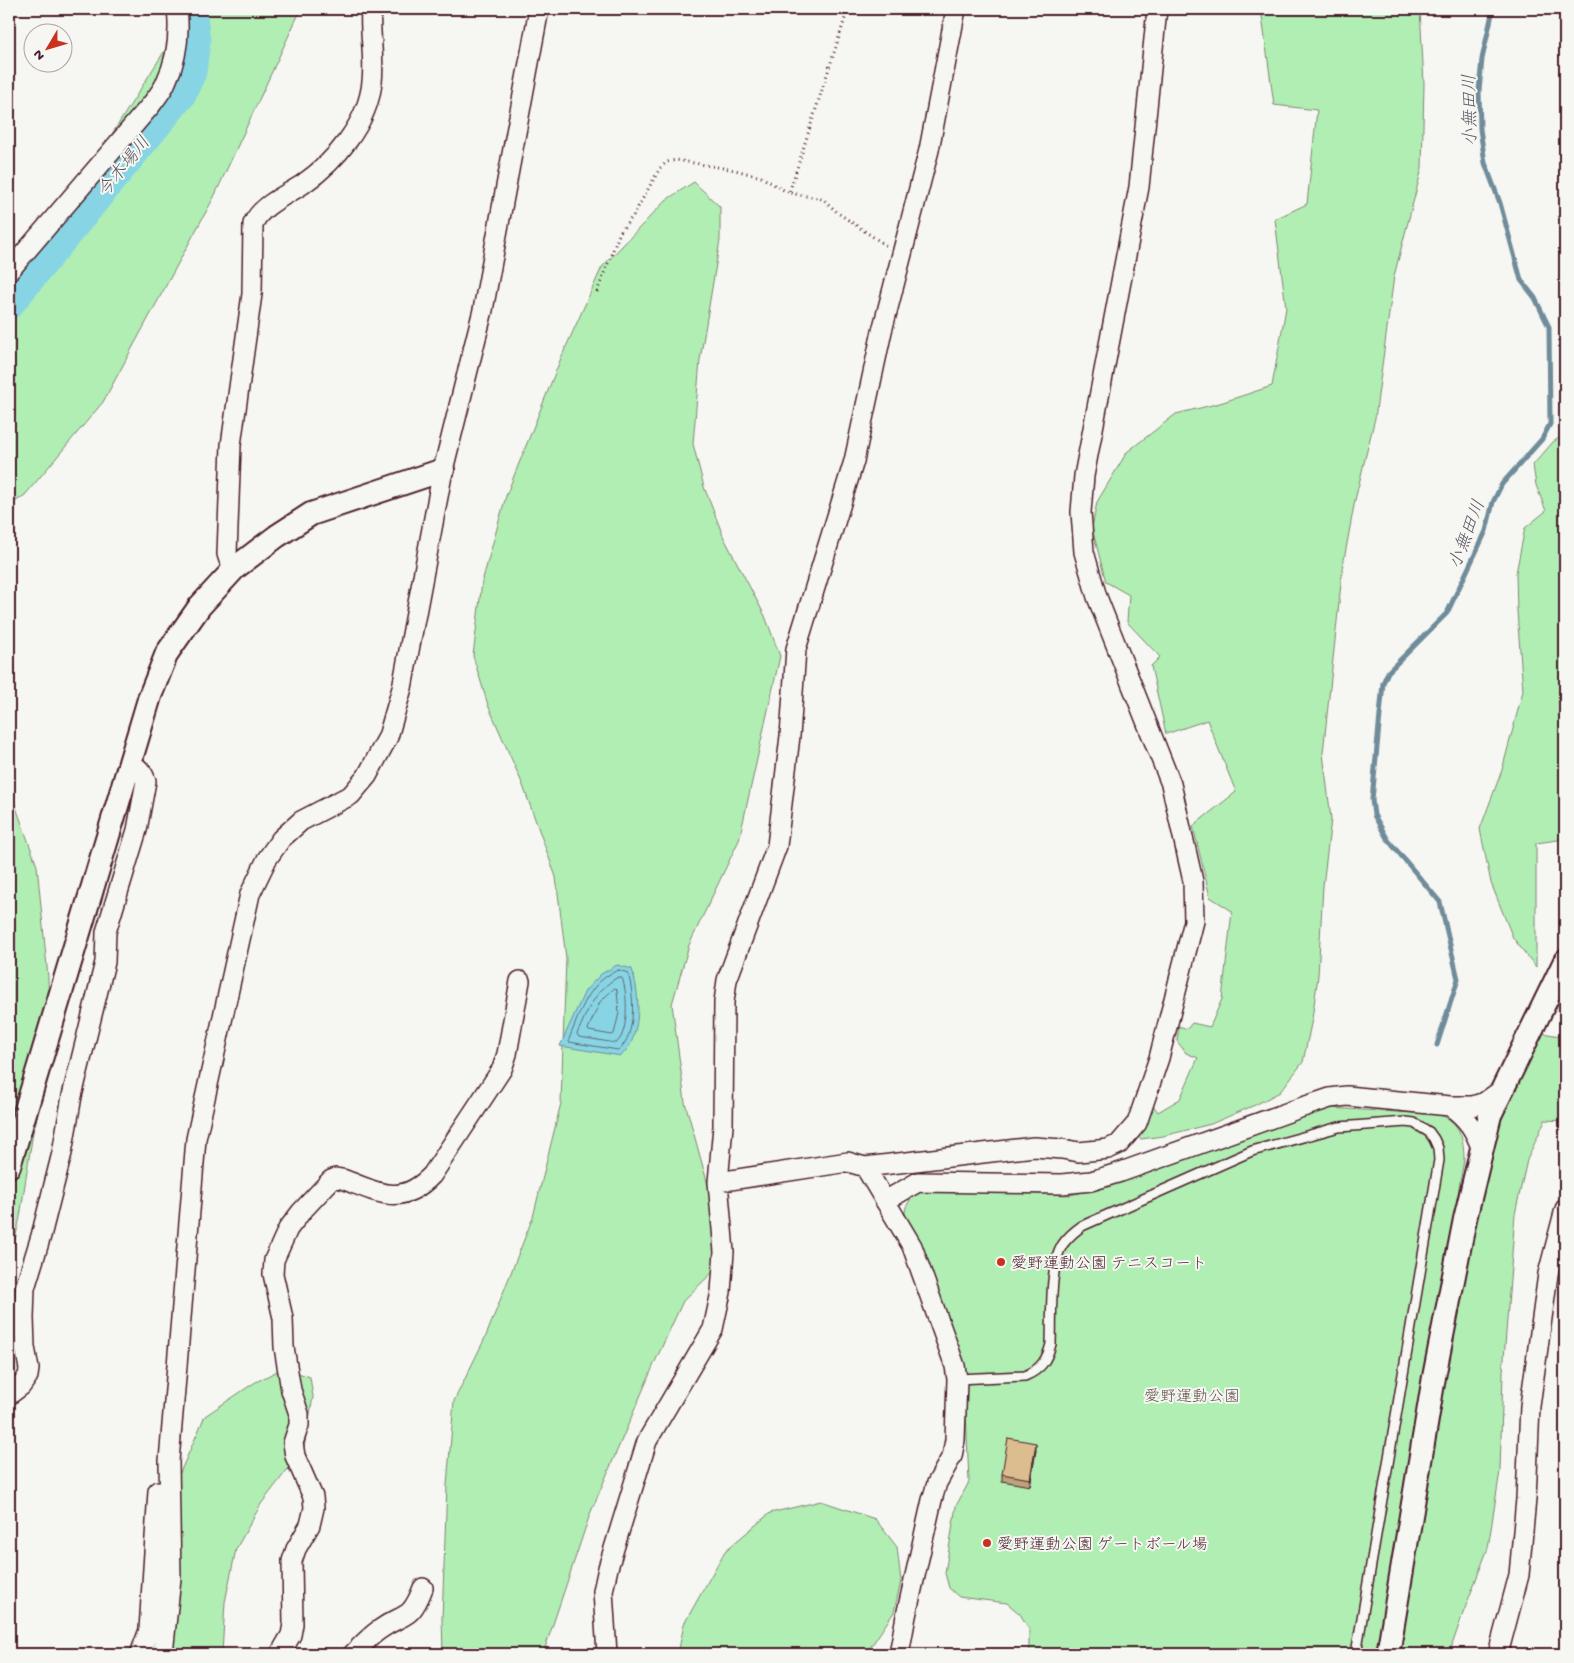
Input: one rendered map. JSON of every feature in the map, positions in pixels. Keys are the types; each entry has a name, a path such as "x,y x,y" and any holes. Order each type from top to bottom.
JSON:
{"street":[{"path":"9,271 151,105 166,84 174,59 179,32 177,9"},
{"path":"235,568 227,554 232,445 252,294 253,224 255,218 265,208 318,173 335,158 355,128 367,106 372,82 371,9"},
{"path":"162,1654 171,1578 169,1461 196,1139 250,894 267,859 281,839 301,821 351,795 367,776 388,737 402,688 443,470 483,310 539,9"},
{"path":"607,1654 603,1591 608,1568 647,1441 713,1329 721,1292 724,1252 718,1182 723,1126 724,1002 728,980 777,846 790,736 796,649 854,461 882,331 929,150 956,9"},
{"path":"718,1182 848,1162 864,1167 1034,1147 1094,1152 1108,1150 1119,1144 1137,1123 1156,1067 1190,939 1194,921 1193,881 1171,784 1096,597 1084,552 1081,512 1084,476 1139,187 1157,9"},
{"path":"9,1166 150,696 167,653 200,606 235,568 277,536 311,514 443,470"},
{"path":"9,1395 21,1386 28,1376 24,1318 25,1288 41,1236 62,1153 72,1096 105,962 106,932 137,830 146,781 144,774 137,766 130,764"},
{"path":"1388,1654 1434,1377 1465,1219 1490,1115 1565,961"},
{"path":"280,1654 291,1635 293,1624 292,1561 296,1549 310,1525 314,1508 313,1497 295,1456 293,1443 299,1425 299,1414 291,1390 284,1347 283,1318 273,1274 274,1260 288,1229 331,1180 336,1178 342,1179 387,1195 397,1195 413,1191 422,1186 432,1175 502,1069 507,1054 520,981"},
{"path":"885,1201 918,1182 1062,1184 1091,1181 1330,1098 1347,1096 1450,1106 1473,1106 1485,1102 1503,1089"},
{"path":"1450,1106 1471,1125 1482,1150"},
{"path":"864,1167 912,1246 955,1366 957,1379 955,1440 952,1456 937,1483 932,1500 899,1654"},
{"path":"1498,1654 1519,1574 1526,1499 1530,1406 1548,1274 1565,1209"},
{"path":"140,1654 149,1630 159,1479 162,1467 169,1461"},
{"path":"352,1654 379,1630 412,1611 423,1588"}],"lane":[{"path":"957,1379 1025,1376 1043,1365 1051,1344 1057,1255 1063,1244 1082,1226 1252,1151 1339,1127 1406,1122 1423,1128 1434,1139 1438,1148 1439,1160 1356,1654"}],"path":[{"path":"789,193 848,9"},
{"path":"597,292 620,232 632,216 660,168 667,162 676,160 735,170 761,177 789,193 823,199 838,213 902,256"}],"green space":[{"path":"191,9 301,9 214,197 103,402 25,495 9,506 9,264 107,142"},
{"path":"1261,9 1420,9 1424,84 1422,168 1394,276 1375,418 1355,500 1343,565 1323,753 1331,819 1323,886 1318,976 1303,1062 1280,1092 1255,1105 1211,1124 1163,1136 1141,1139 1134,1135 1151,1103 1158,1112 1180,1099 1198,1058 1186,1053 1177,1041 1179,1026 1187,1029 1192,1023 1210,1027 1222,999 1232,911 1210,897 1193,826 1236,792 1207,720 1166,734 1151,666 1160,657 1127,622 1129,595 1106,582 1092,528 1097,502 1127,452 1176,414 1220,403 1272,386 1286,308 1275,219 1307,204 1317,110 1274,105"},
{"path":"694,182 720,207 720,240 700,360 693,444 704,487 724,538 765,616 780,656 739,840 689,945 672,1004 685,1102 719,1225 720,1265 683,1301 654,1364 590,1514 543,1654 443,1654 442,1619 447,1485 454,1401 486,1336 533,1217 561,1103 566,958 556,877 522,783 488,705 473,656 482,582 506,496 561,358 602,267 666,200"},
{"path":"1565,434 1565,839 1536,843 1536,967 1513,938 1491,883 1480,829 1502,770 1523,691 1516,573 1525,528 1546,511 1536,485 1533,465 1553,442"},
{"path":"9,793 13,799 37,866 48,977 50,1072 33,1132 20,1217 9,1267"},
{"path":"1537,1032 1565,1037 1565,1121 1545,1120 1527,1160 1515,1214 1503,1372 1500,1471 1488,1548 1449,1654 1393,1654 1488,1142"},
{"name":"愛野運動公園","path":"1329,1108 1444,1116 1459,1131 1463,1148 1464,1160 1376,1654 1029,1654 1029,1629 1020,1614 1007,1603 959,1597 949,1588 945,1573 956,1506 969,1482 964,1363 915,1237 904,1217 906,1207 913,1195 921,1190 1070,1195 1093,1190 1294,1117"},
{"path":"283,1368 310,1377 313,1397 304,1448 261,1504 236,1549 225,1602 222,1654 151,1654 156,1640 175,1484 205,1416 254,1383"},
{"path":"821,1501 875,1519 897,1547 901,1581 894,1612 866,1654 678,1654 684,1624 725,1551 770,1513"}],"water":[{"path":"617,965 632,969 636,987 638,1016 629,1047 621,1056 560,1046 585,991 601,974"}],"building":[{"path":"1008,1438 1036,1443 1030,1479 1002,1474"}],"waterway":[{"name":"今木場川","path":"9,305 181,96 192,72 196,41 192,9"},
{"name":"小無田川","path":"1437,1045 1458,979 1440,902 1388,840 1374,815 1372,800 1383,683 1388,672 1447,613 1486,531 1493,502 1502,484 1542,439 1550,424 1549,327 1535,298 1521,280 1500,203 1485,163 1480,129 1479,91 1482,59 1493,9"}],"place":[{"name":"愛野運動公園 テニスコート","path":"1001,1262"},
{"name":"愛野運動公園 ゲートボール場","path":"987,1543"}]}
